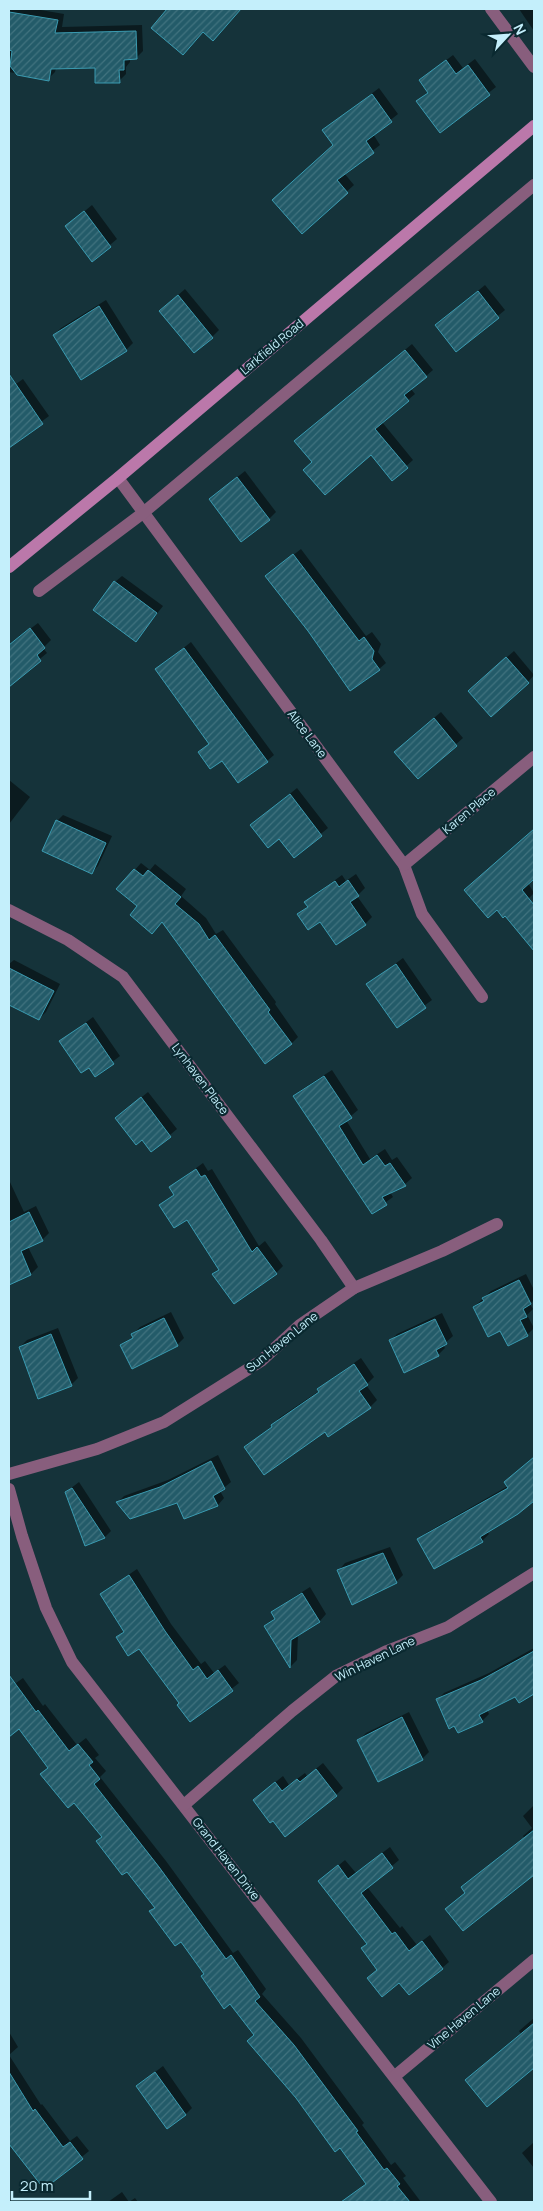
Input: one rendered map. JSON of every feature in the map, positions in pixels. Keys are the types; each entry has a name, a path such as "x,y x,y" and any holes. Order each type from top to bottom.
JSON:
{"main road":[{"name":"Larkfield Road","path":"9,567 118,478 534,126"}],"street":[{"path":"491,9 534,67"},
{"path":"38,591 143,513 534,185"},
{"name":"Alice Lane","path":"118,478 404,865 422,914 482,997"},
{"name":"Karen Place","path":"404,865 534,757"},
{"name":"Lynhaven Place","path":"9,910 68,940 123,977 315,1232 354,1288"},
{"name":"Sun Haven Lane","path":"9,1474 97,1449 164,1422 261,1361 300,1325 354,1288 442,1251 497,1224"},
{"name":"Grand Haven Drive","path":"9,1489 22,1536 46,1608 72,1662 491,2202"},
{"name":"Win Haven Lane","path":"184,1806 292,1711 336,1676 387,1651 448,1627 534,1573"},
{"name":"Vine Haven Lane","path":"395,2076 534,1960"}],"building":[{"path":"167,9 241,9 213,41 203,32 183,55 151,28"},
{"path":"9,12 58,20 55,33 136,31 137,59 124,60 124,70 119,70 120,83 95,83 95,68 51,69 49,81 17,75 10,66 12,51 9,50"},
{"path":"446,60 456,74 468,65 490,95 440,133 416,101 428,93 419,80"},
{"path":"372,94 392,122 366,141 374,153 337,180 348,193 302,234 272,200 333,145 322,130"},
{"path":"84,211 111,247 92,262 65,226"},
{"path":"478,291 499,318 456,352 435,325"},
{"path":"178,295 213,338 194,353 159,311"},
{"path":"99,306 127,351 81,380 53,335"},
{"path":"405,350 427,377 404,395 409,401 375,429 408,468 392,481 371,455 325,495 303,470 312,462 294,441"},
{"path":"9,374 43,424 9,448"},
{"path":"237,477 270,520 241,542 209,499"},
{"path":"293,554 359,641 364,637 374,651 372,659 380,670 350,691 308,631 265,576"},
{"path":"114,581 157,613 136,642 93,610"},
{"path":"30,628 45,648 37,655 41,661 9,687 9,645"},
{"path":"184,648 268,762 238,783 222,761 210,769 198,752 209,744 155,669"},
{"path":"506,657 529,683 491,717 468,691"},
{"path":"434,718 457,746 418,779 394,752"},
{"path":"290,794 322,836 294,858 279,839 268,848 250,825"},
{"path":"56,820 106,843 92,874 42,851"},
{"path":"534,829 534,879 522,890 534,905 534,951 505,916 503,918 497,910 488,918 464,890"},
{"path":"134,869 143,876 148,870 181,897 175,904 199,924 209,940 215,935 270,1010 268,1012 292,1044 265,1064 162,922 152,934 130,915 137,906 116,889"},
{"path":"348,880 359,896 350,902 366,925 336,945 320,922 308,930 297,914 308,907 304,902 335,881 339,887"},
{"path":"396,964 426,1008 397,1028 366,984"},
{"path":"9,968 54,991 39,1020 9,1005"},
{"path":"86,1023 114,1064 95,1077 89,1068 81,1073 59,1041"},
{"path":"324,1076 352,1118 339,1126 363,1165 377,1155 385,1166 390,1163 406,1186 382,1197 387,1205 372,1214 293,1096"},
{"path":"141,1097 171,1137 151,1152 142,1140 136,1145 115,1118"},
{"path":"196,1169 201,1177 205,1175 252,1252 257,1247 277,1274 234,1304 212,1274 219,1270 187,1220 174,1228 159,1205 174,1195 169,1187"},
{"path":"29,1212 43,1241 21,1251 31,1275 9,1285 9,1222"},
{"path":"519,1280 531,1304 523,1309 527,1317 520,1320 528,1336 508,1346 500,1331 488,1337 473,1307 484,1301 482,1298"},
{"path":"164,1318 178,1346 132,1369 120,1345 133,1338 131,1334"},
{"path":"435,1319 447,1344 436,1350 439,1356 404,1373 389,1340"},
{"path":"51,1334 72,1386 38,1399 19,1347"},
{"path":"354,1364 368,1385 359,1391 371,1408 328,1437 325,1432 264,1475 244,1447 272,1427 271,1425 319,1392 317,1389"},
{"path":"534,1457 534,1501 518,1514 480,1537 483,1542 434,1569 417,1539 508,1488 504,1482"},
{"path":"211,1461 225,1489 213,1496 218,1506 184,1519 177,1503 130,1519 116,1502 160,1487"},
{"path":"72,1488 105,1538 85,1546 65,1492"},
{"path":"383,1553 397,1583 352,1605 337,1570"},
{"path":"129,1575 193,1670 198,1666 207,1679 218,1670 233,1691 190,1722 177,1705 179,1703 139,1649 128,1656 116,1637 124,1632 100,1594"},
{"path":"302,1593 320,1622 291,1640 290,1668 264,1626 275,1619 271,1612"},
{"path":"534,1651 534,1694 519,1703 515,1697 479,1715 483,1722 458,1733 454,1726 449,1729 436,1699 481,1680"},
{"path":"9,1675 36,1712 38,1710 69,1751 78,1744 93,1762 89,1765 100,1779 94,1784 159,1867 226,1959 231,1955 260,1997 255,2001 294,2045 358,2131 356,2132 384,2170 387,2168 400,2184 397,2186 410,2202 341,2202 366,2184 340,2148 335,2152 296,2098 247,2041 254,2035 230,2004 224,2009 201,1976 204,1974 181,1942 175,1946 149,1911 155,1908 127,1872 122,1875 96,1841 102,1837 74,1803 68,1808 40,1774 48,1768 19,1729 9,1737"},
{"path":"402,1717 423,1760 378,1782 357,1740"},
{"path":"316,1769 337,1796 285,1837 273,1821 270,1823 253,1800 275,1782 282,1791 297,1779 300,1782"},
{"path":"534,1830 534,1875 463,1931 445,1909 465,1893 461,1887"},
{"path":"382,1853 393,1868 361,1893 392,1934 395,1932 409,1951 422,1941 443,1969 409,1995 399,1983 382,1997 367,1978 377,1970 361,1948 367,1944 318,1881 338,1865 348,1879"},
{"path":"534,2023 534,2068 487,2107 465,2080"},
{"path":"9,2072 33,2111 35,2109 63,2147 70,2142 83,2159 44,2189 9,2144"},
{"path":"155,2072 186,2115 167,2129 136,2086"}]}
